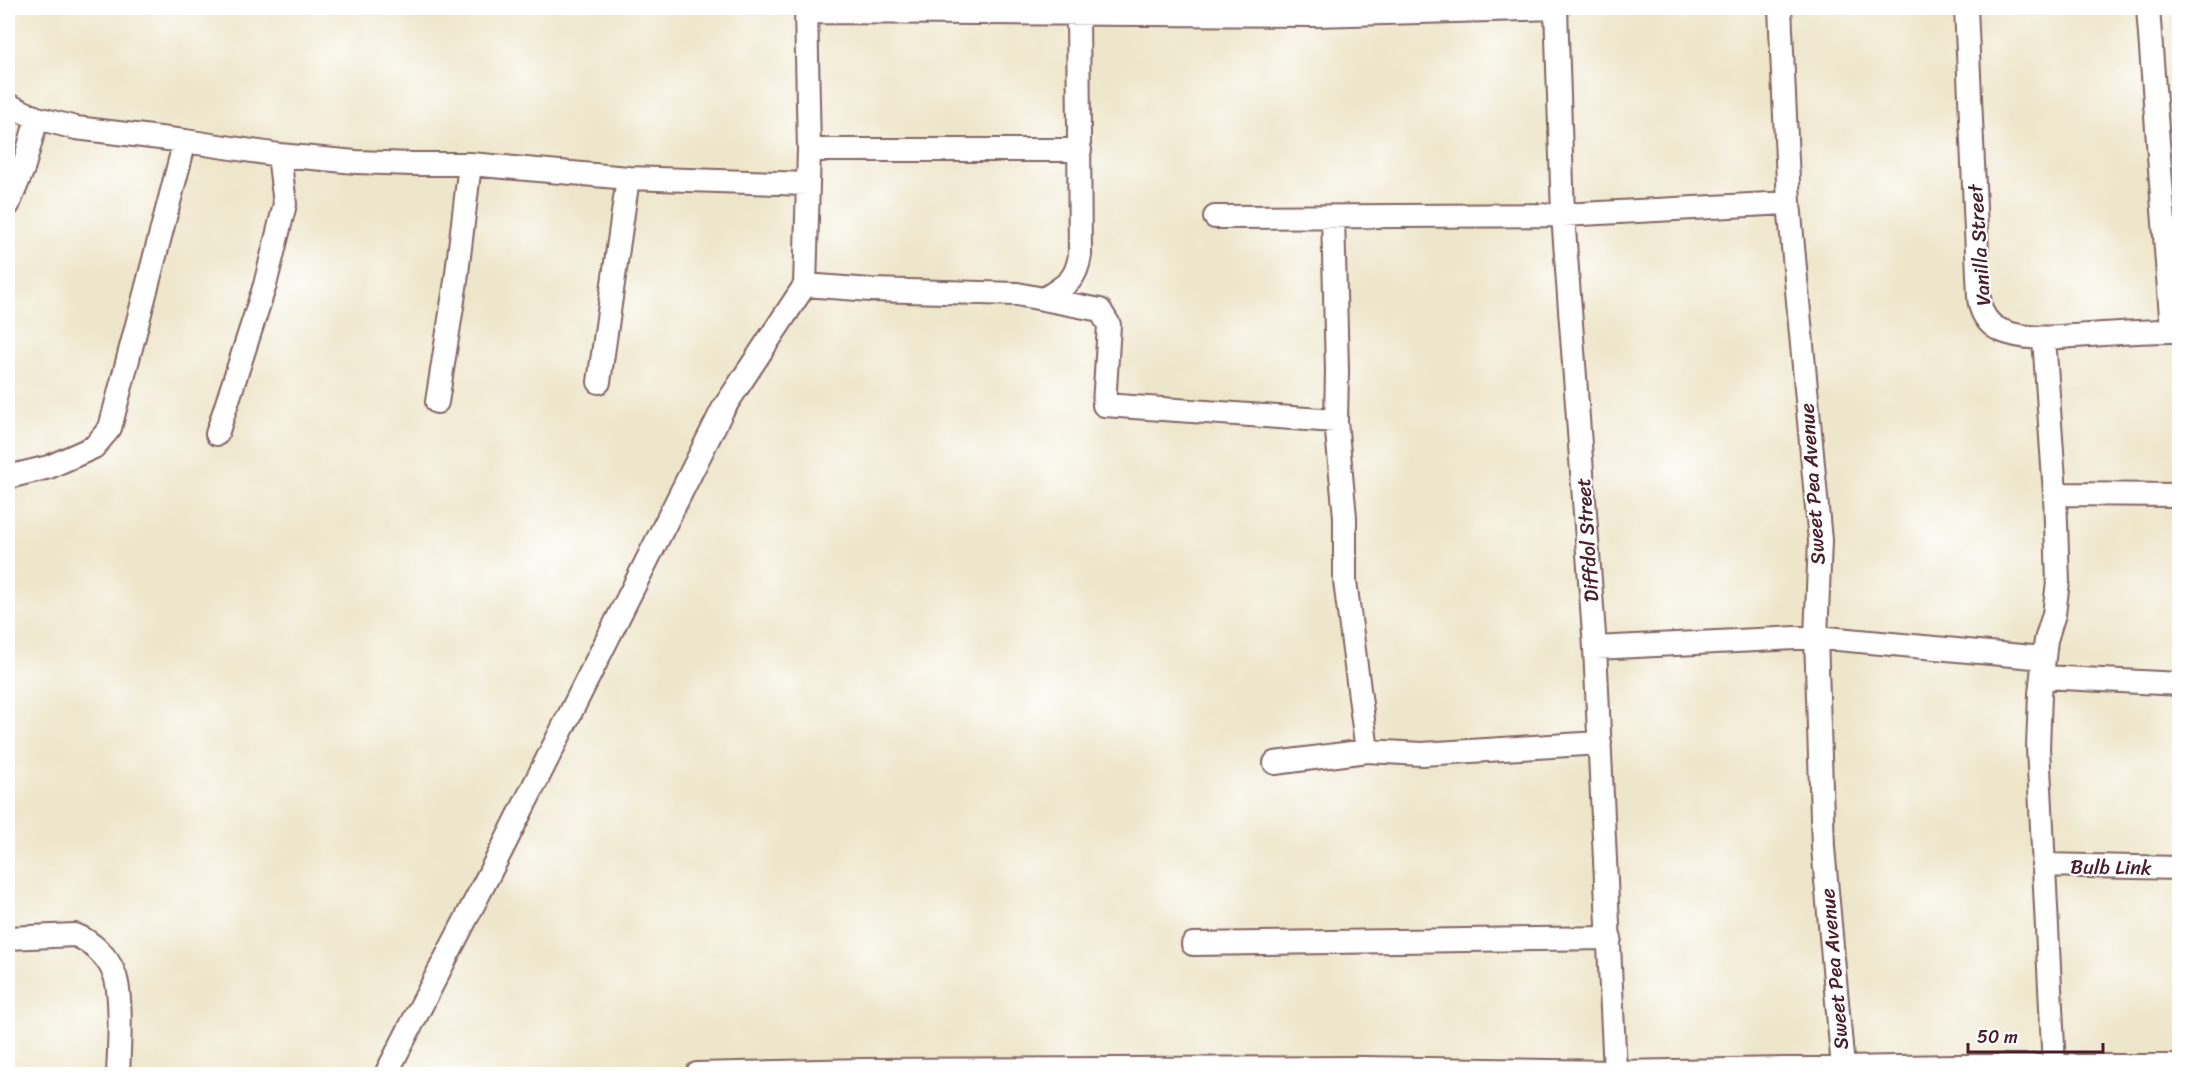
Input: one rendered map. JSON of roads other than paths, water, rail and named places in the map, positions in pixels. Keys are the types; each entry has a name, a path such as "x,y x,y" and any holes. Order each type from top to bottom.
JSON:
{"street":[{"path":"386,1074 723,409 805,285 809,150 806,10 1315,15 1556,8"},
{"name":"Diffdol Street","path":"1556,8 1563,215 1595,648 1615,1072"},
{"name":"Sweet Pea Avenue","path":"1780,8 1790,203 1820,541 1816,637 1823,847 1843,1068"},
{"name":"Vanilla Street","path":"1966,8 1980,308 1985,318 1998,330 2013,335 2044,338 2176,331"},
{"path":"2148,8 2176,331"},
{"path":"1044,299 1068,284 1077,271 1080,255 1077,12"},
{"path":"8,105 38,118 76,128 279,155 367,163 470,164 628,178 807,184"},
{"path":"8,205 23,169 38,118"},
{"path":"8,477 49,467 94,447 110,428 185,141"},
{"path":"809,150 1080,150"},
{"path":"217,434 265,285 285,204 279,155"},
{"path":"437,402 456,281 470,164"},
{"path":"599,382 628,178"},
{"path":"1215,216 1563,215 1790,203"},
{"path":"1333,216 1336,421 1345,517 1345,581 1367,752"},
{"path":"805,285 871,290 1017,294 1100,310 1109,325 1104,405 1336,421"},
{"path":"2044,338 2055,494 2058,582 2054,614 2046,640 2038,748 2054,1067"},
{"path":"2055,494 2180,495"},
{"path":"1595,648 1816,637 2180,684"},
{"path":"1275,763 1367,752 1422,754 1600,743"},
{"name":"Bulb Link","path":"2043,865 2180,868"},
{"path":"8,938 75,935 89,943 108,962 115,974 118,990 118,1074"},
{"path":"1193,944 1610,938"},
{"path":"697,1074 864,1070 1338,1068 1615,1072 2180,1066"}]}
